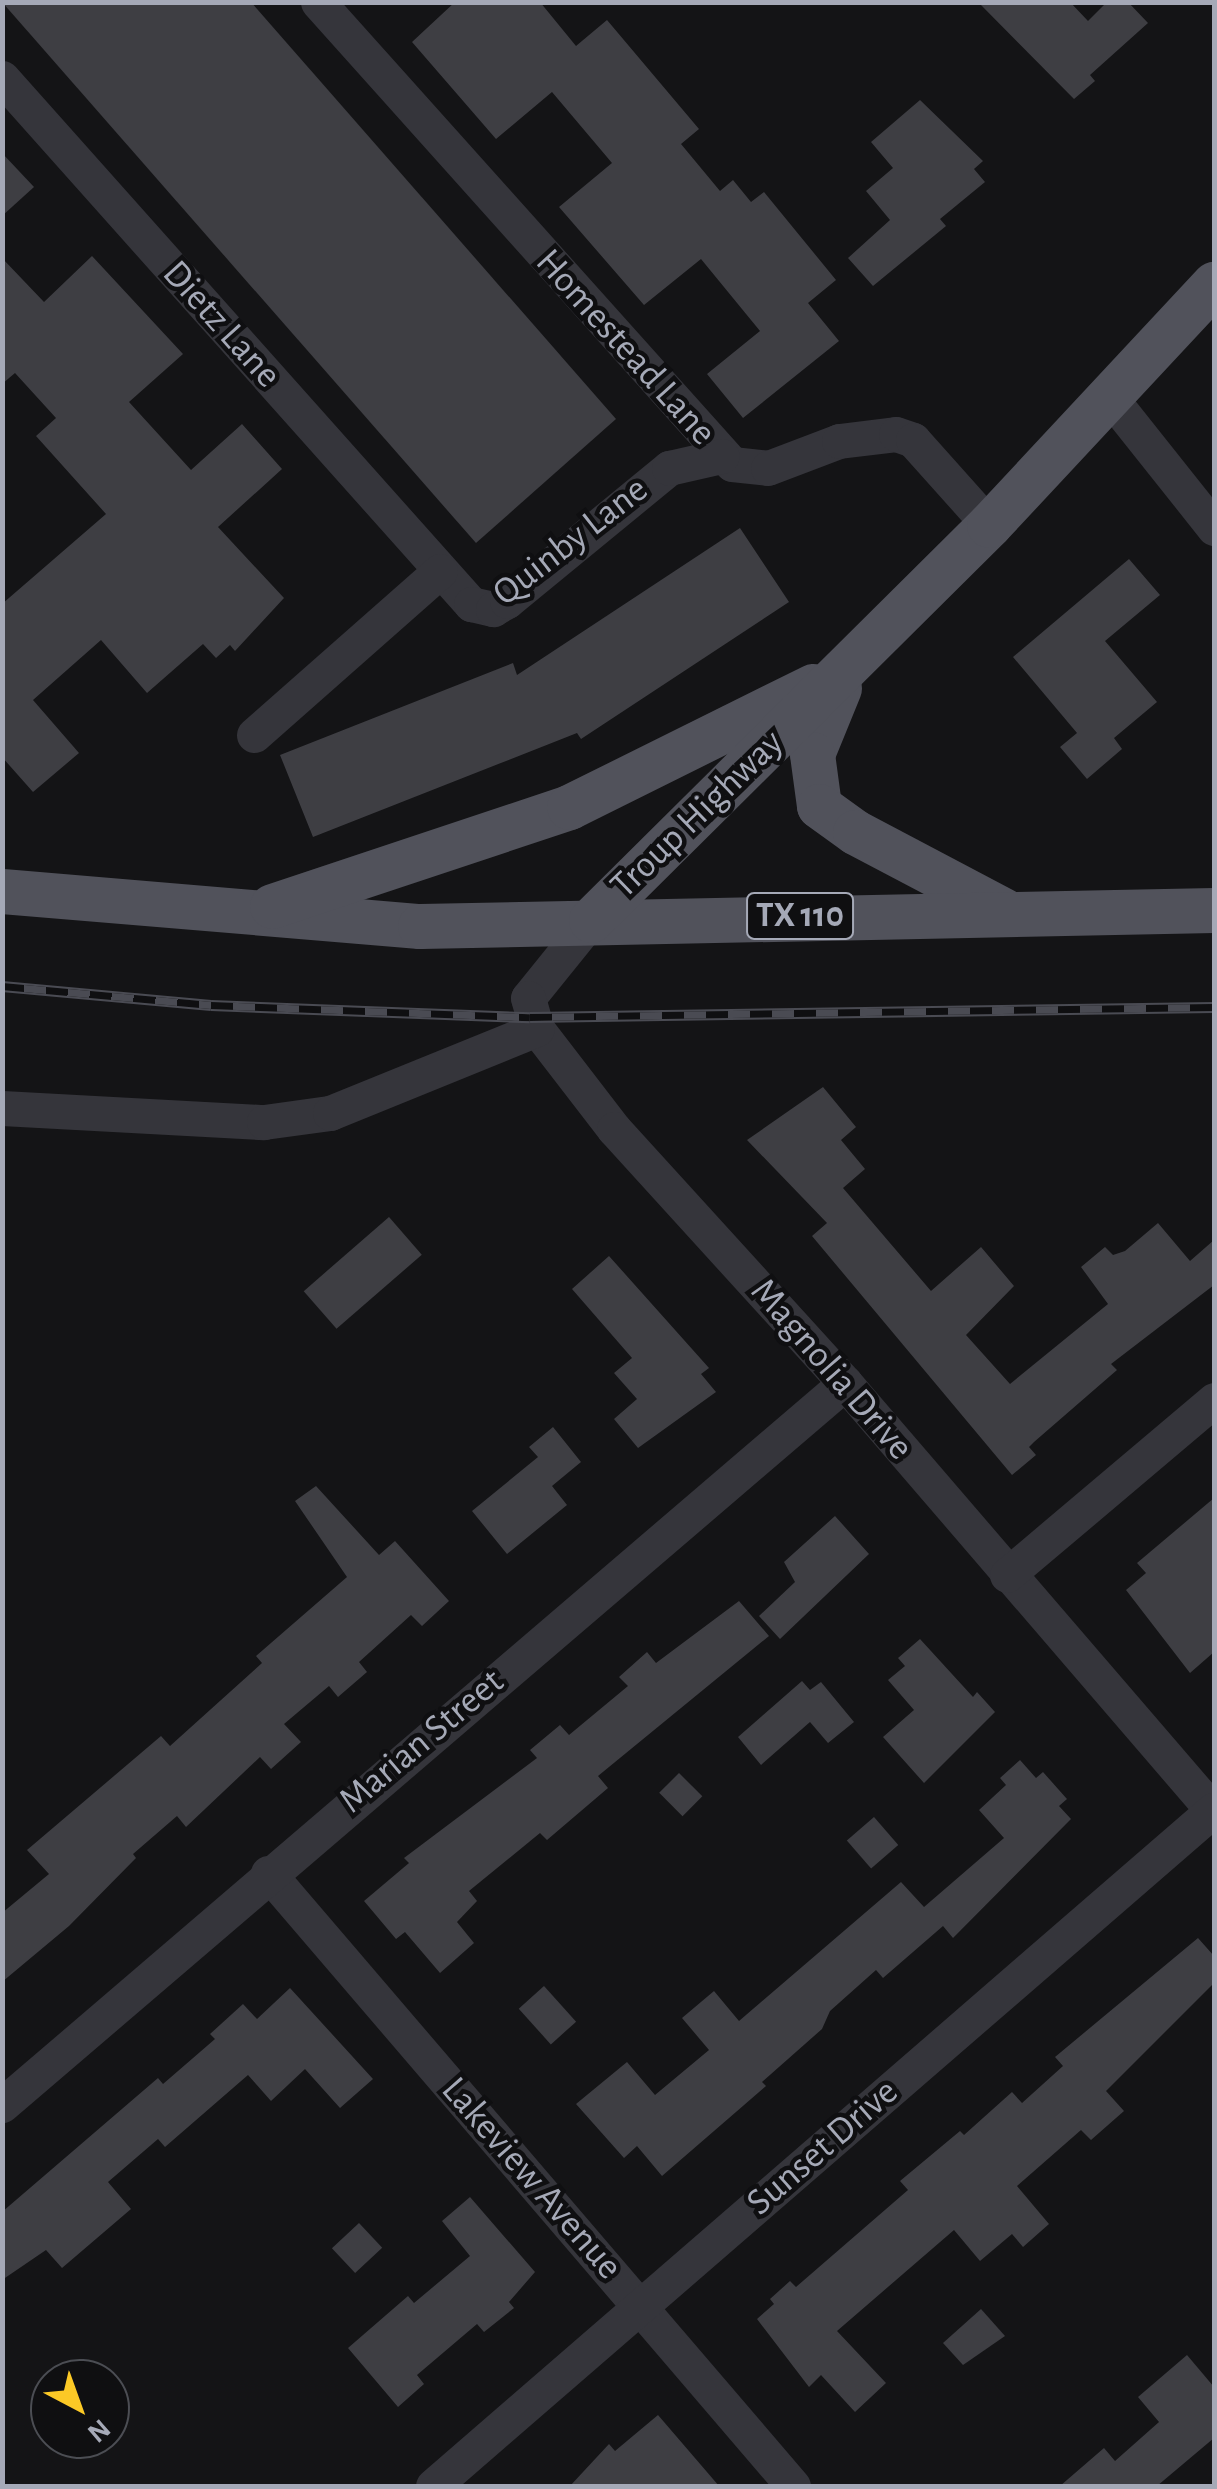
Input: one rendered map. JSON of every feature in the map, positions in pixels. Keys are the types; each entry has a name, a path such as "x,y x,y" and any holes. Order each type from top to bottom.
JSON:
{"main road":[{"name":"Troup Highway","path":"2,891 420,926 591,920 990,526 1214,284"},
{"path":"248,913 462,848 570,807 846,669"},
{"path":"846,669 812,754 812,790 819,806 855,832 1009,913"},
{"name":"TX 110","path":"591,920 1214,910"}],"street":[{"name":"Homestead Lane","path":"318,2 722,456 750,469 768,468 839,441 896,434 914,440 990,526"},
{"name":"Dietz Lane","path":"2,78 440,571"},
{"path":"1109,396 1214,528"},
{"name":"Quinby Lane","path":"254,735 440,571 471,604 493,609 648,481 669,468 722,456"},
{"path":"2,1108 264,1122 330,1112 537,1029 528,998 591,920"},
{"name":"Magnolia Drive","path":"537,1029 614,1130 846,1383 1007,1575 1214,1811"},
{"name":"Marian Street","path":"2,2105 268,1873 846,1383"},
{"path":"1007,1575 1214,1400"},
{"name":"Sunset Drive","path":"433,2486 1214,1811"},
{"name":"Lakeview Avenue","path":"268,1873 793,2486"}],"building":[{"path":"2,2 251,2 616,419 476,543"},
{"path":"455,2 540,2 576,46 607,20 699,129 681,144 720,191 733,180 751,202 764,192 836,280 808,303 839,341 743,418 707,374 760,331 701,259 644,305 559,207 612,163 552,92 496,139 412,42"},
{"path":"978,2 1070,2 1088,21 1107,2 1128,2 1148,23 1090,75 1095,81 1074,99"},
{"path":"920,100 983,161 974,169 985,182 940,219 946,226 873,286 848,258 890,220 866,191 893,168 871,142"},
{"path":"2,153 34,187 2,216"},
{"path":"92,256 183,354 129,402 191,470 242,424 282,469 218,527 284,598 235,651 230,645 216,658 203,644 147,693 101,640 33,700 79,753 33,792 2,757 2,604 106,514 36,436 56,418 15,373 2,384 2,258 44,302"},
{"path":"740,528 789,602 581,739 577,733 313,837 280,755 513,663 517,675"},
{"path":"1129,559 1160,595 1105,641 1157,702 1114,738 1122,749 1087,779 1060,747 1077,733 1013,657"},
{"path":"823,1087 856,1127 841,1140 865,1169 843,1188 931,1291 981,1247 1014,1286 966,1335 1010,1384 1108,1304 1081,1267 1105,1247 1113,1255 1125,1251 1158,1223 1190,1261 1214,1240 1214,1285 1111,1364 1117,1370 1029,1447 1036,1455 1012,1475 812,1236 827,1223 747,1140"},
{"path":"389,1217 422,1255 337,1329 304,1291"},
{"path":"609,1256 709,1368 701,1374 716,1392 638,1448 614,1419 637,1399 614,1373 632,1358 572,1289"},
{"path":"553,1427 581,1462 552,1486 567,1505 507,1554 472,1511 538,1457 529,1447"},
{"path":"316,1486 379,1555 395,1541 449,1601 422,1626 411,1615 359,1662 367,1672 338,1697 329,1686 284,1724 301,1742 271,1769 260,1757 186,1827 177,1816 133,1854 136,1858 69,1926 2,1982 2,1913 49,1874 27,1850 161,1736 170,1746 262,1663 256,1656 347,1577 295,1501"},
{"path":"1214,1498 1214,1652 1190,1673 1126,1590 1146,1573 1137,1563"},
{"path":"835,1516 869,1554 780,1639 759,1616 795,1582 784,1562"},
{"path":"739,1601 769,1636 598,1776 608,1788 547,1840 540,1833 469,1891 477,1901 457,1922 474,1943 440,1973 405,1932 396,1939 364,1901 409,1863 404,1858 537,1758 530,1750 560,1725 569,1735 628,1686 619,1677 647,1652 656,1663"},
{"path":"920,1639 973,1697 977,1692 995,1712 924,1783 883,1737 914,1710 888,1680 905,1666 898,1658"},
{"path":"802,1681 810,1690 821,1682 854,1722 828,1743 810,1722 761,1765 738,1737"},
{"path":"1020,1760 1036,1778 1043,1772 1067,1799 1059,1806 1071,1819 953,1938 943,1926 883,1978 876,1970 830,2011 822,2029 762,2082 766,2086 662,2176 637,2146 624,2158 576,2104 627,2062 655,2095 709,2050 682,2018 714,1991 739,2021 901,1882 924,1907 1004,1838 979,1810 1006,1785 1000,1778"},
{"path":"679,1773 702,1796 683,1816 659,1793"},
{"path":"874,1817 898,1845 871,1869 847,1841"},
{"path":"1198,1938 1214,1956 1214,1983 1106,2091 1124,2111 1091,2140 1081,2130 1017,2186 1049,2224 1023,2247 1012,2234 980,2261 954,2230 837,2331 886,2383 855,2412 821,2375 809,2387 757,2319 774,2304 770,2299 790,2281 796,2287 908,2190 900,2181 960,2131 964,2135 1012,2092 1022,2103 1063,2066 1055,2057"},
{"path":"544,1986 576,2022 551,2044 519,2009"},
{"path":"290,1988 373,2079 340,2108 305,2069 271,2101 248,2075 165,2147 158,2139 108,2182 131,2209 62,2268 46,2250 2,2280 2,2212 158,2078 163,2084 215,2039 210,2034 243,2004 257,2019"},
{"path":"470,2197 535,2272 509,2302 514,2308 484,2332 477,2324 417,2375 424,2384 398,2407 348,2348 408,2296 414,2303 470,2256 442,2221"},
{"path":"359,2223 382,2248 355,2273 332,2248"},
{"path":"981,2309 1005,2336 963,2365 943,2343"},
{"path":"1187,2355 1214,2387 1214,2438 1157,2486 1060,2486 1104,2448 1115,2461 1159,2422 1138,2397"},
{"path":"658,2415 719,2486 570,2486 609,2444 615,2451"}],"railway":[{"path":"2,986 211,1005 530,1017 1214,1007"}]}
